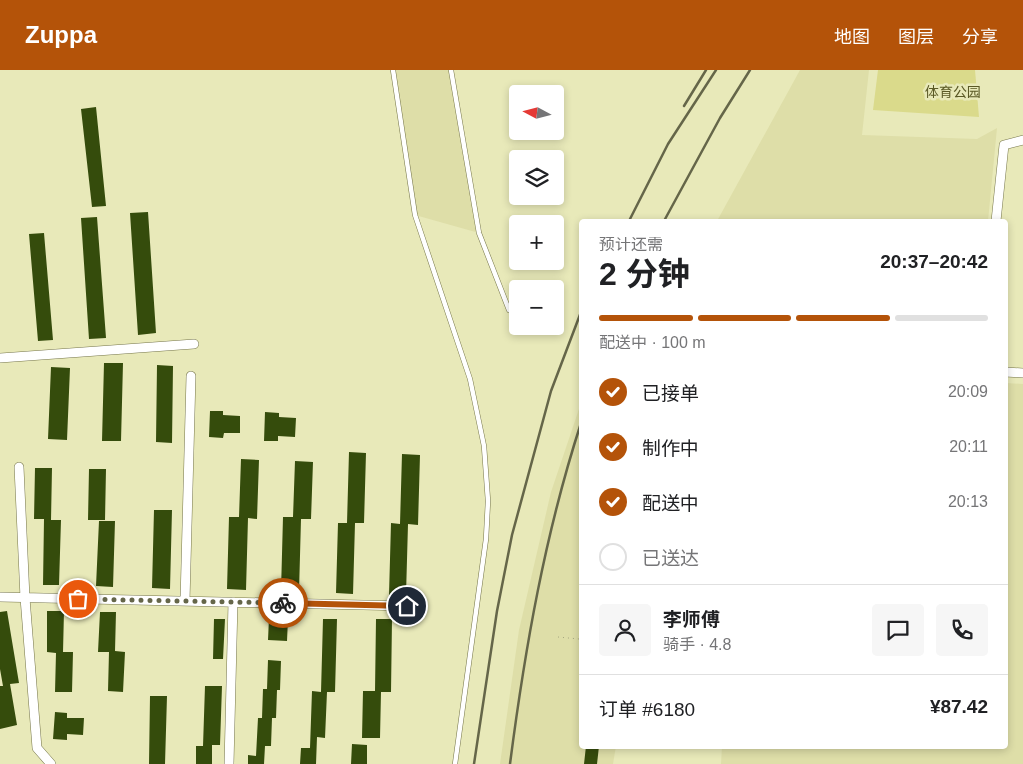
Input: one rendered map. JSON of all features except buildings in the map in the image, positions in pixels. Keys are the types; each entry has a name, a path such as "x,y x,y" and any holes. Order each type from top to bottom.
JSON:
{"street":[{"path":"996,219 1004,145 1023,140"},
{"path":"0,358 194,344"},
{"path":"1008,372 1023,373"},
{"path":"185,601 191,376"},
{"path":"18,467 25,598 37,748 51,764"},
{"path":"0,597 407,606"},
{"path":"228,764 233,602"}],"lane":[{"path":"393,70 415,216 470,379 484,446 488,501 486,539 455,764"},
{"path":"451,70 479,233 509,310"}],"path":[{"path":"558,637 579,639"}],"shaded area":[{"path":"393,70 451,70 479,233 415,215"},
{"path":"800,70 869,70 862,135 977,139 997,128 988,219 718,219"},
{"path":"1008,383 1023,384 1023,764 721,764 722,749 1008,749"},
{"path":"579,409 579,749 616,749 613,764 500,764 519,630 551,492"}],"green space":[{"name":"体育公园","path":"878,70 975,70 979,117 873,110"}],"railway":[{"path":"684,106 706,70"},
{"path":"630,219 668,144 716,70"},
{"path":"665,219 720,118 750,70"},
{"path":"474,764 497,611 512,535 551,391 579,317"},
{"path":"510,764 522,677 538,592 557,507 579,429"}],"way so far":[{"path":"78,599 283,603"}],"route":[{"path":"283,603 407,606"}]}
